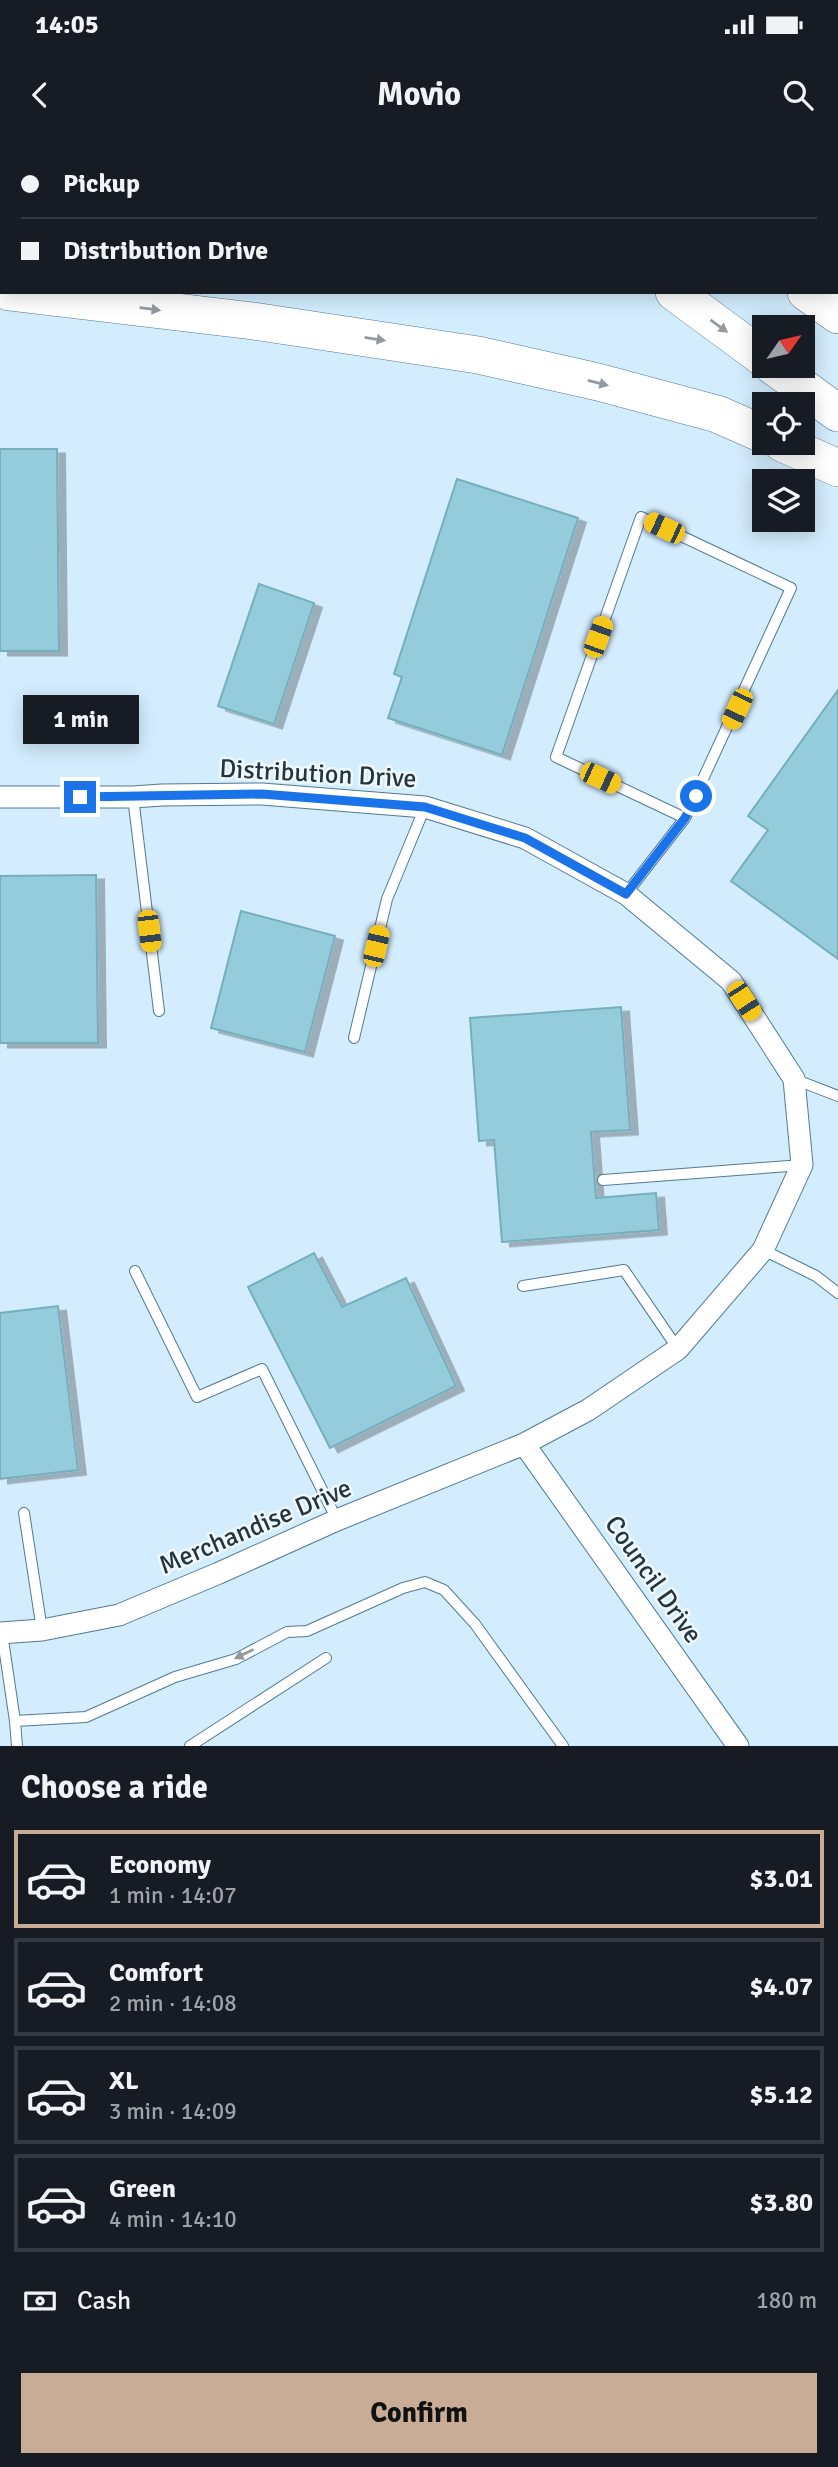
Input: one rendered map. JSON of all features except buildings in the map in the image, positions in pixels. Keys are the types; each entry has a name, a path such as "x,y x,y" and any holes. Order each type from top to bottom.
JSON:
{"highway":[{"path":"26,294 253,321 478,355 598,382 717,414 752,429"},
{"path":"677,294 752,349"},
{"path":"809,294 838,316"},
{"path":"789,378 838,414"},
{"path":"809,455 838,468"}],"street":[{"name":"Distribution Drive","path":"0,797 262,794 425,807 525,838 626,894 731,981 794,1079 802,1165 764,1250 678,1349 588,1410 524,1444"},
{"name":"Merchandise Drive","path":"1,1633 42,1630 119,1615 337,1520 524,1444"},
{"name":"Council Drive","path":"524,1444 738,1746"}],"lane":[{"path":"626,894 685,818 792,588 641,517 556,757 685,818"},
{"path":"133,797 159,1011"},
{"path":"354,1038 387,899 425,807"},
{"path":"794,1079 838,1096"},
{"path":"603,1180 802,1165"},
{"path":"764,1250 816,1276 838,1293"},
{"path":"523,1286 624,1270 678,1349"},
{"path":"135,1271 197,1397 262,1369 337,1520"},
{"path":"24,1513 42,1630"},
{"path":"15,1721 86,1717 175,1677 236,1659 287,1632 307,1631 403,1588 425,1582 444,1590 475,1624 563,1746"},
{"path":"1,1633 17,1746"},
{"path":"190,1746 326,1658"}],"route":[{"path":"80,797 262,794 425,807 525,838 626,894 685,818 696,796"}]}
